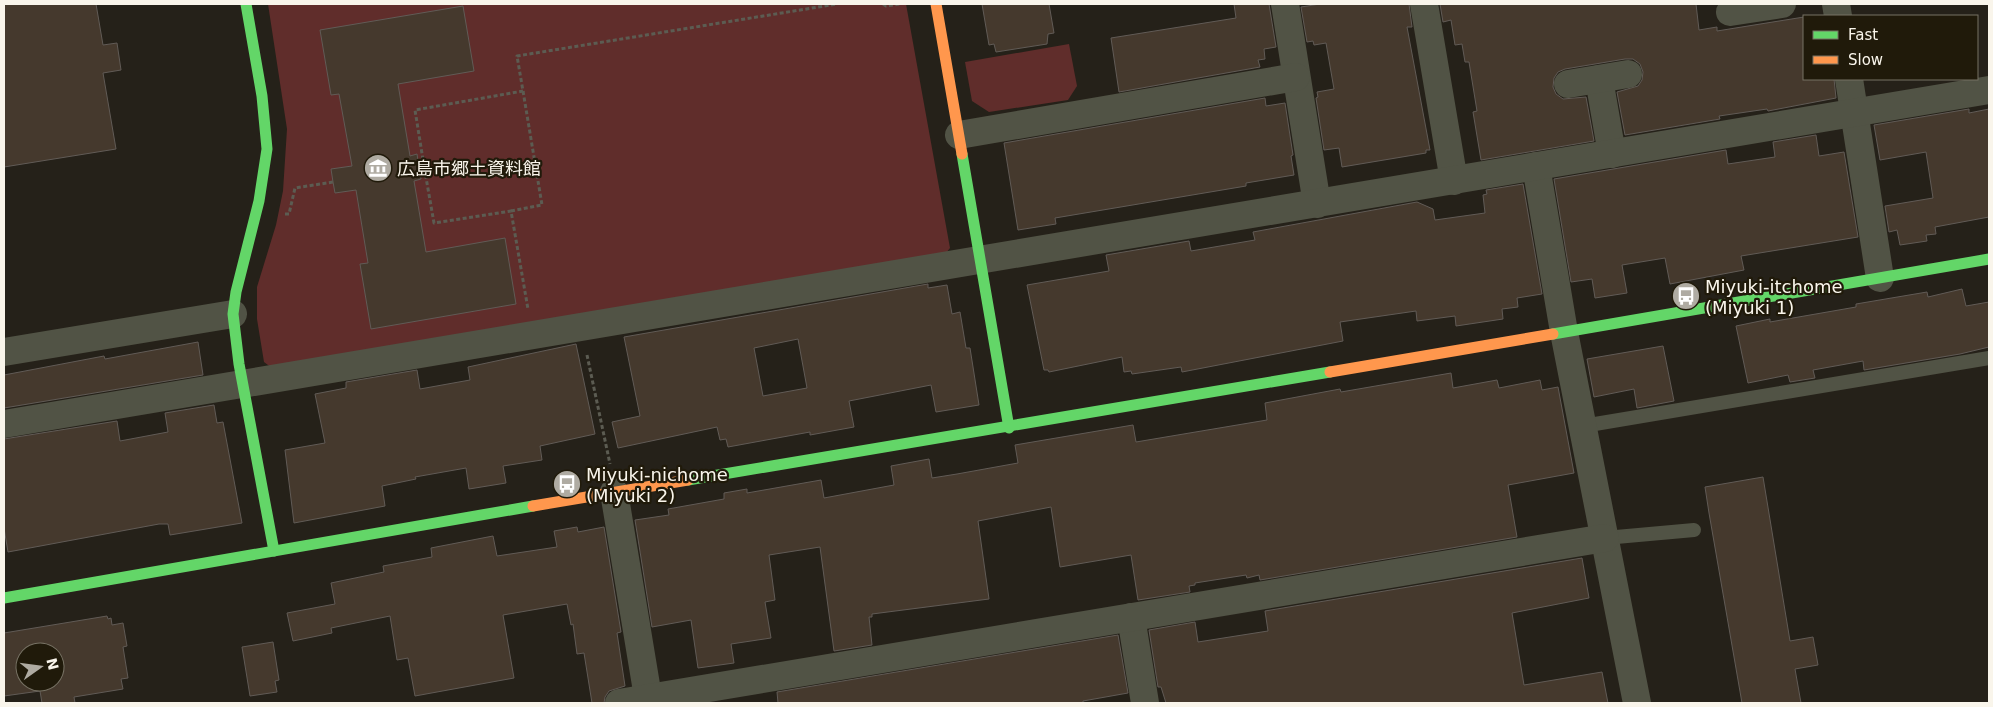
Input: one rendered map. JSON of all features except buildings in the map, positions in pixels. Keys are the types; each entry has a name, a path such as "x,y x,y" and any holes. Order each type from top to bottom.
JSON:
{"street":[{"path":"246,4 262,96 267,149 259,201 236,292 233,314 242,384 274,551"},
{"path":"936,4 1009,428"},
{"path":"1284,4 1317,204"},
{"path":"1424,4 1454,181"},
{"path":"1730,12 1782,4"},
{"path":"1568,84 1628,74"},
{"path":"959,135 1296,77"},
{"path":"1599,79 1612,154"},
{"path":"1849,80 1880,278"},
{"path":"4,424 1989,90"},
{"path":"1536,166 1564,332 1637,703"},
{"path":"4,598 274,551 613,482 1009,428 1989,259"},
{"path":"4,352 233,314"},
{"path":"613,482 648,701"},
{"path":"619,703 648,701 1131,617 1605,538"},
{"path":"1131,617 1145,703"}],"lane":[{"path":"1583,426 1989,358"},
{"path":"1605,538 1694,530"}],"path":[{"path":"523,92 415,110 434,224 542,205 517,56 837,4"},
{"path":"883,4 886,6 900,4"},
{"path":"420,167 424,166"},
{"path":"277,216 289,214 295,188 333,182"},
{"path":"511,210 530,318 553,314 569,329 613,482"}],"shaded area":[{"path":"268,4 906,4 950,248 942,258 276,371 264,362 257,319 257,287 276,225 283,191 287,129"},
{"path":"1069,44 1077,86 1068,100 989,112 972,101 965,62"}],"traffic: fast":[{"path":"246,4 262,96 267,149 259,201 236,292 233,314 239,364 274,551"},
{"path":"962,154 1009,428"},
{"path":"1553,334 1989,259"},
{"path":"688,480 1330,372"},
{"path":"4,598 533,506"}],"traffic: slow":[{"path":"936,4 962,154"},
{"path":"1330,372 1553,334"},
{"path":"533,506 688,480"}],"place":[{"name":"広島市郷土資料館","path":"378,168"},
{"name":"Miyuki-itchome (Miyuki 1)","path":"1686,296"},
{"name":"Miyuki-nichome (Miyuki 2)","path":"567,484"}]}
